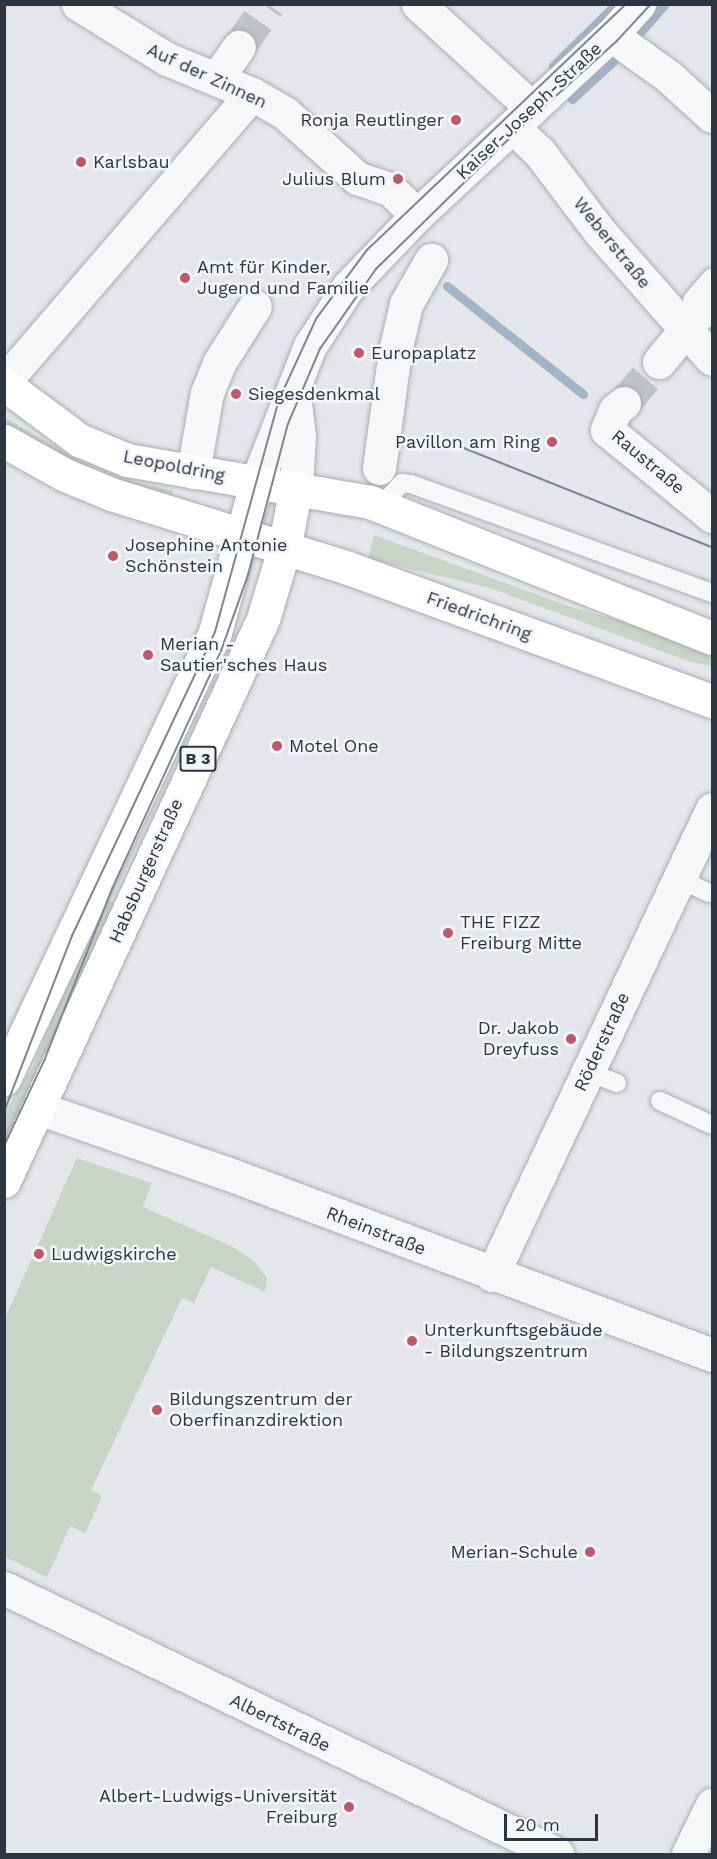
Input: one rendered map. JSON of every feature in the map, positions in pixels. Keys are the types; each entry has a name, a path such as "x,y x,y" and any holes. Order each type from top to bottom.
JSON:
{"main road":[{"name":"Leopoldring","path":"4,383 57,426 104,452 127,460 257,481"},
{"path":"4,441 84,484 244,537"},
{"path":"257,481 296,487 381,506 712,638"},
{"name":"Habsburgerstraße","path":"4,1079 214,632 244,537 257,481"},
{"name":"Habsburgerstraße","path":"4,1181 263,619 284,549 296,487"},
{"name":"Friedrichring","path":"244,537 348,568 712,701"}],"street":[{"name":"Auf der Zinnen","path":"78,4 167,59 252,94 286,114 357,178 391,190 417,215"},
{"name":"Weberstraße","path":"418,4 522,118 540,153 600,232 712,359"},
{"name":"Kaiser-Joseph-Straße","path":"292,387 310,346 348,286 417,215 611,35 639,4"},
{"path":"611,35 668,76 712,116"},
{"path":"217,78 239,47"},
{"path":"4,383 252,94"},
{"path":"379,468 395,351 406,304 430,260"},
{"path":"659,362 712,297"},
{"path":"194,472 207,393 219,363 255,306"},
{"path":"257,481 292,387"},
{"path":"292,387 298,436 296,487"},
{"name":"Raustraße","path":"624,403 615,410 607,430 712,516"},
{"name":"Röderstraße","path":"492,1275 603,1077 680,879 712,809"},
{"name":"Rheinstraße","path":"38,1107 226,1173 492,1275 712,1355"},
{"name":"Albertstraße","path":"4,1588 557,1854"},
{"path":"688,1854 712,1805"}],"lane":[{"path":"684,329 687,305 712,278"},
{"path":"381,506 402,483 411,484 712,594"},
{"path":"680,879 709,892"},
{"path":"660,1101 712,1125"}],"shaded area":[{"path":"4,417 88,466 114,477 173,491 171,504 74,468 5,425"},
{"path":"374,535 571,607 668,634 712,651 712,666 691,662 490,588 368,559"},
{"path":"101,897 114,903 5,1163 5,1111 33,1067"},
{"path":"77,1158 152,1183 143,1207 231,1246 253,1260 267,1278 265,1292 211,1267 194,1303 182,1298 91,1490 102,1496 85,1533 70,1526 47,1577 5,1557 5,1318"}],"waterway":[{"path":"553,66 616,4"},
{"path":"636,37 665,4"},
{"path":"572,99 620,55"},
{"path":"447,286 583,394"}],"tunnel":[{"path":"239,47 269,4"},
{"path":"624,403 659,362"}],"tram line":[{"path":"4,1112 72,936 215,632 279,400 316,319 367,250 626,4"},
{"path":"4,1146 44,1061 112,889 221,651 248,575 288,424 320,349 376,269 516,132 617,41 651,4"},
{"path":"449,442 712,547"}],"place":[{"name":"Ronja Reutlinger","path":"456,120"},
{"name":"Karlsbau","path":"81,162"},
{"name":"Julius Blum","path":"398,179"},
{"name":"Amt für Kinder, Jugend und Familie","path":"185,278"},
{"name":"Europaplatz","path":"359,353"},
{"name":"Siegesdenkmal","path":"236,394"},
{"name":"Pavillon am Ring","path":"552,442"},
{"name":"Josephine Antonie Schönstein","path":"113,556"},
{"name":"Merian - Sautier'sches Haus","path":"148,655"},
{"name":"Motel One","path":"277,746"},
{"name":"THE FIZZ Freiburg Mitte","path":"448,933"},
{"name":"Dr. Jakob Dreyfuss","path":"571,1039"},
{"name":"Ludwigskirche","path":"39,1254"},
{"name":"Unterkunftsgebäude - Bildungszentrum","path":"412,1341"},
{"name":"Bildungszentrum der Oberfinanzdirektion","path":"157,1410"},
{"name":"Merian-Schule","path":"590,1552"},
{"name":"Albert-Ludwigs-Universität Freiburg","path":"349,1807"}]}
